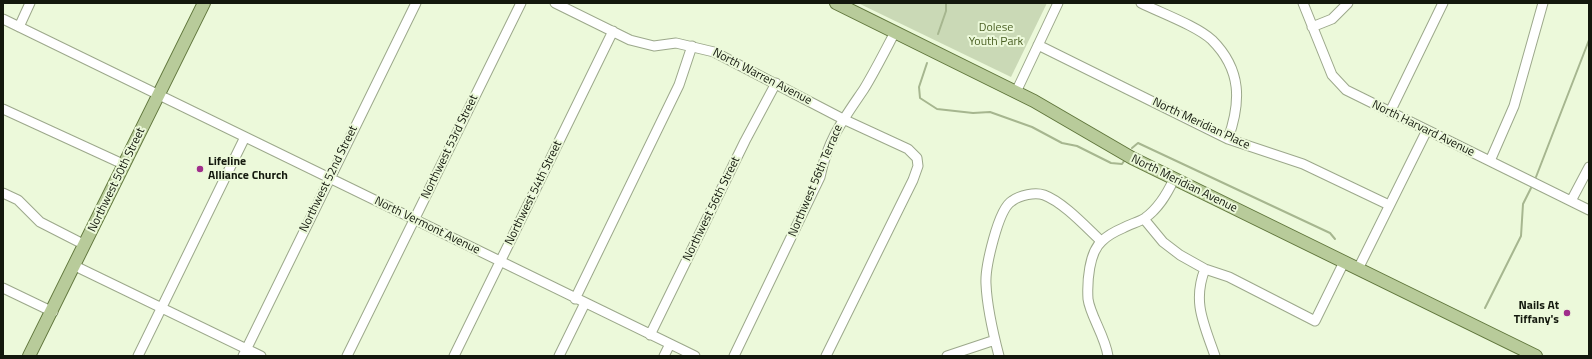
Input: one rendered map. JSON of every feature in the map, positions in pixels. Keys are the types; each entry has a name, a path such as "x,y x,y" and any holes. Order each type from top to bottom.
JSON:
{"main road":[{"name":"Northwest 50th Street","path":"29,356 53,312 204,3"},
{"name":"North Meridian Avenue","path":"836,3 1016,92 1054,112 1132,158 1536,356"}],"street":[{"path":"19,27 30,3"},
{"name":"Northwest 52nd Street","path":"244,352 416,3"},
{"name":"Northwest 53rd Street","path":"348,356 521,3"},
{"name":"North Warren Avenue","path":"555,3 630,40 654,46 676,43 714,52 843,119 908,149 917,158 918,166 913,180 826,356"},
{"path":"1016,92 1058,3"},
{"path":"1141,3 1194,29 1211,40 1227,59 1233,73 1238,93 1235,119 1228,139"},
{"name":"North Harvard Avenue","path":"1303,3 1332,75 1341,86 1352,94 1589,210"},
{"path":"1312,26 1332,19 1348,3"},
{"path":"1390,112 1443,3"},
{"path":"1490,161 1514,106 1543,3"},
{"path":"3,19 159,95"},
{"name":"Northwest 54th Street","path":"454,356 613,31"},
{"name":"Northwest 56th Terrace","path":"734,356 809,202 820,177 832,137 864,88 895,32"},
{"name":"North Meridian Place","path":"1038,45 1228,139 1303,164 1389,205"},
{"path":"575,298 679,85 692,46"},
{"name":"Northwest 56th Street","path":"650,335 745,141 776,83"},
{"name":"North Vermont Avenue","path":"159,95 695,356"},
{"path":"3,109 124,165"},
{"path":"1358,269 1427,130"},
{"path":"138,356 245,137"},
{"path":"1571,201 1589,167"},
{"path":"1108,356 1107,344 1088,301 1087,278 1093,258 1101,241 1122,228 1144,218 1156,209 1167,194 1174,179"},
{"path":"3,193 18,200 40,222 85,245"},
{"path":"999,356 986,284 988,263 1002,217 1011,201 1029,194 1044,195 1060,205 1101,241"},
{"path":"1144,218 1163,242 1180,255 1205,269 1229,277 1315,321 1344,262"},
{"path":"75,266 162,307 244,352 261,356"},
{"path":"1205,269 1199,284 1198,300 1203,321 1215,356"},
{"path":"3,288 53,312"},
{"path":"559,356 584,303"},
{"path":"947,356 995,340"},
{"path":"664,356 670,344"}],"green space":[{"name":"Dolese Youth Park","path":"858,3 1047,3 1011,77"}],"waterway":[{"path":"938,34 946,11 946,3"},
{"path":"1536,177 1589,40"},
{"path":"927,63 919,87 920,98 937,109 973,113 990,112 1032,127 1062,143 1077,146 1111,163 1122,164 1124,161"},
{"path":"1132,148 1138,143 1330,233 1335,239"},
{"path":"1485,308 1521,236 1523,204 1531,188"}],"place":[{"name":"Lifeline Alliance Church","path":"200,169"},
{"name":"Nails At Tiffany's","path":"1567,313"}]}
